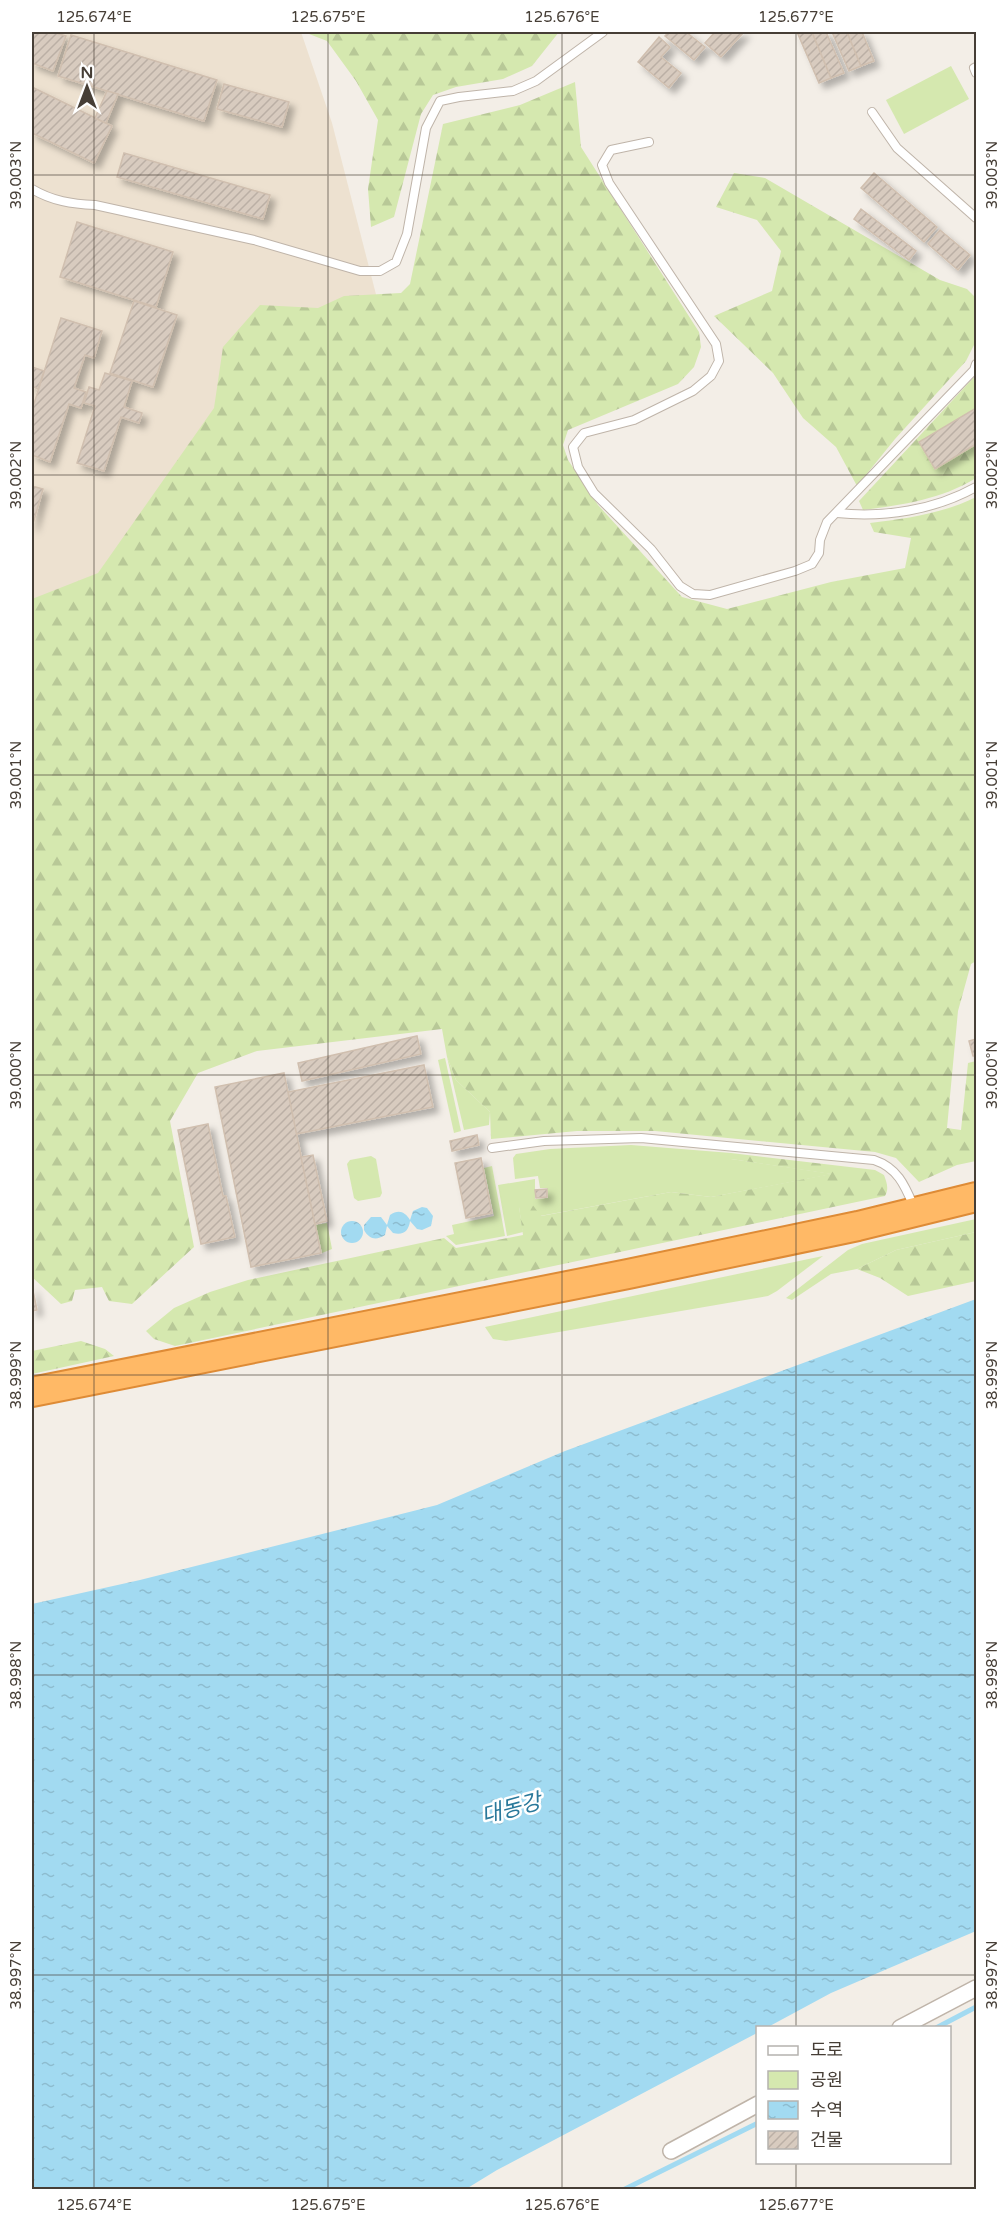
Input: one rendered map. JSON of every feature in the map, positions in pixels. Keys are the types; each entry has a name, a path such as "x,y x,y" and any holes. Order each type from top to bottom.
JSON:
{"highway":[{"path":"32,1392 858,1226 976,1197"}],"street":[{"path":"904,2026 976,1988"},
{"path":"671,2151 756,2105"}],"lane":[{"path":"32,189 42,196 68,204 95,205 254,240 360,271 380,271 396,262 407,234 426,128 440,101 521,88 536,81 603,32"},
{"path":"976,67 974,68 976,73"},
{"path":"872,112 897,148 976,218"},
{"path":"649,142 611,150 603,165 609,183 716,344 719,361 711,376 693,391 634,420 584,433 573,447 578,467 594,493 651,549 680,586 693,594 710,595 812,564 819,553 820,540 827,522 974,370 976,364"},
{"path":"837,513 863,516 902,512 959,497 976,488"},
{"path":"492,1148 544,1141 641,1138 874,1161 893,1169 904,1183 916,1211"}],"shaded area":[{"path":"32,32 301,32 332,123 419,462 32,674"}],"green space":[{"path":"304,32 559,32 532,66 503,79 456,87 433,95 421,114 394,217 371,227 368,189 378,120 356,81 327,41"},
{"path":"951,66 969,99 904,134 886,100"},
{"path":"575,82 581,147 699,332 701,347 694,367 678,384 568,430 563,445 568,460 598,505 682,597 727,609 831,582 905,568 911,538 874,532 870,523 938,511 976,497 976,961 971,964 958,1011 947,1128 961,1130 968,1063 976,1061 976,1161 957,1165 919,1182 896,1158 875,1152 655,1131 577,1131 491,1139 490,1112 456,1080 447,1057 442,1029 257,1051 198,1073 170,1121 194,1247 132,1304 109,1301 102,1287 75,1290 72,1301 61,1304 32,1277 32,599 98,573 214,408 223,347 260,305 318,308 344,296 401,293 410,284 443,124 520,105"},
{"path":"734,173 765,178 940,280 967,289 976,298 976,341 966,361 895,439 857,486 836,447 803,418 773,373 714,316 772,291 781,251 757,220 716,207"},
{"path":"976,375 976,478 936,496 863,510 859,501"},
{"path":"447,1057 456,1080 490,1112 489,1125 464,1130"},
{"path":"445,1058 461,1131 454,1133 438,1060"},
{"path":"631,1145 731,1153 731,1159 833,1174 711,1197 671,1192 540,1216 519,1207 523,1232 507,1236 498,1185 535,1179 535,1199 548,1198 547,1188 540,1188 538,1176 515,1179 513,1158 516,1154 550,1149"},
{"path":"731,1153 875,1170 884,1175 887,1191 885,1196 175,1346 154,1339 146,1331 174,1308 210,1292 248,1280 444,1238 456,1248 523,1235 519,1207 532,1204 541,1216 671,1192 711,1197 831,1174 731,1159"},
{"path":"371,1156 376,1159 382,1193 380,1197 358,1201 354,1198 347,1164 350,1160"},
{"path":"492,1166 505,1236 456,1245 446,1236 454,1234 452,1225 494,1216 484,1168"},
{"path":"976,1219 976,1232 896,1250 857,1269 831,1274 792,1300 786,1298 848,1250 862,1244"},
{"path":"327,1223 332,1249 322,1253 316,1225"},
{"path":"976,1232 976,1281 908,1296 880,1278 857,1269 896,1250"},
{"path":"823,1256 768,1296 506,1341 493,1339 485,1327"},
{"path":"81,1341 105,1349 114,1356 32,1374 32,1351"}],"water":[{"path":"422,1207 427,1208 433,1216 431,1226 422,1230 417,1229 410,1221 407,1230 403,1233 393,1233 387,1226 385,1235 379,1238 370,1237 364,1230 364,1225 371,1217 381,1217 387,1225 393,1213 402,1212 410,1220 413,1211"},
{"path":"352,1221 360,1224 363,1232 360,1240 352,1243 344,1240 341,1232 344,1224"},
{"name":"대동강","path":"976,1299 976,1931 831,1993 770,2026 756,2026 756,2034 497,2170 466,2189 32,2189 32,1604 140,1580 437,1505 565,1451"}],"building":[{"path":"32,32 52,32 66,36 53,71 32,63"},
{"path":"669,32 686,32 705,47 694,60 665,36"},
{"path":"715,32 744,32 721,57 705,43"},
{"path":"797,32 812,32 831,78 819,83"},
{"path":"812,32 826,32 844,73 831,78"},
{"path":"832,32 847,32 861,66 849,71"},
{"path":"847,32 862,32 874,61 861,66"},
{"path":"71,35 217,80 204,121 58,76"},
{"path":"659,37 670,47 661,57 681,73 669,88 638,62"},
{"path":"224,84 289,102 282,127 217,109"},
{"path":"32,87 112,126 94,163 32,133"},
{"path":"107,91 118,94 106,123 95,118"},
{"path":"124,153 270,195 263,219 117,177"},
{"path":"874,173 937,227 924,242 861,188"},
{"path":"861,209 916,251 909,260 854,219"},
{"path":"77,222 173,252 156,307 60,277"},
{"path":"940,230 970,255 958,270 928,244"},
{"path":"134,301 177,315 153,387 110,373"},
{"path":"61,318 102,331 94,358 85,355 74,388 86,392 81,408 69,404 50,462 32,455 32,410"},
{"path":"32,367 44,371 38,389 32,386"},
{"path":"105,373 132,381 124,407 142,413 139,423 121,417 104,471 77,463 95,406 84,403 89,387 99,390"},
{"path":"976,408 976,444 935,469 919,442"},
{"path":"32,486 43,489 32,527"},
{"path":"417,1036 421,1054 302,1081 298,1063"},
{"path":"976,1039 976,1056 973,1056 969,1041"},
{"path":"424,1065 433,1107 296,1134 288,1092"},
{"path":"284,1073 321,1253 251,1267 215,1087"},
{"path":"208,1124 223,1196 226,1196 235,1237 201,1244 178,1130"},
{"path":"477,1135 479,1145 452,1151 450,1141"},
{"path":"313,1155 327,1221 315,1224 301,1157"},
{"path":"481,1158 492,1213 466,1218 455,1163"},
{"path":"547,1189 547,1197 536,1198 535,1190"},
{"path":"32,1286 37,1310 32,1311"}],"waterway":[{"path":"940,2026 976,2007"},
{"path":"623,2190 756,2124"}]}
